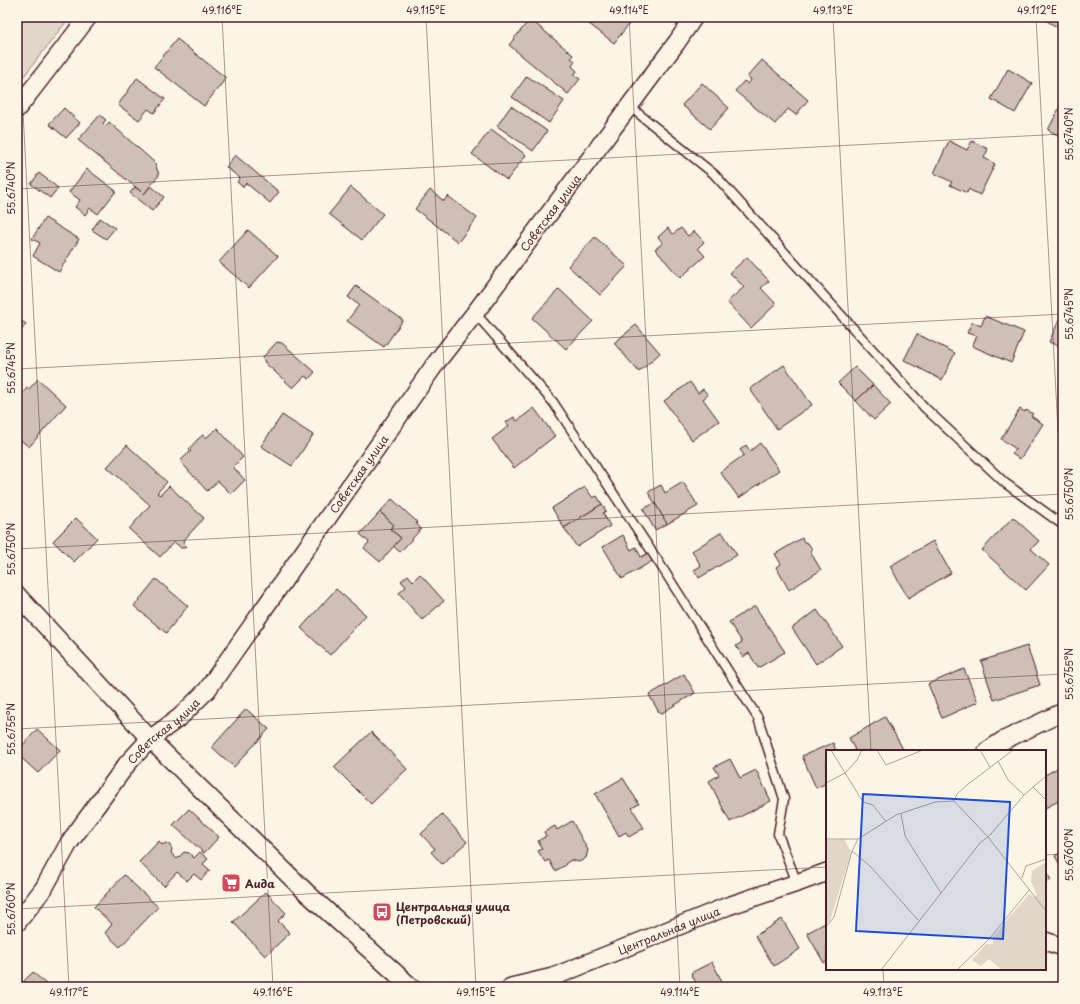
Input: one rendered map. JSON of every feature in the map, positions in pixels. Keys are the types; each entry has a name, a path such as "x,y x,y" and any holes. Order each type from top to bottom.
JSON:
{"street":[{"path":"17,109 88,17"},
{"name":"Советская улица","path":"17,923 44,888 69,843 127,764 150,739 180,717 207,690 436,363 677,42 694,17"},
{"path":"17,596 150,739 307,893 411,987"},
{"path":"988,750 1002,741 1063,712"},
{"name":"Центральная улица","path":"511,987 553,977 728,906 826,872"},
{"path":"1046,941 1063,947"}],"lane":[{"path":"629,106 714,174 924,408 1006,483 1063,525"},
{"path":"474,313 553,402 656,558 758,718 784,799 778,834 797,883"}],"shaded area":[{"path":"17,17 70,17 17,85"}],"building":[{"path":"586,17 621,17 629,24 614,43 584,20"},
{"path":"1045,17 1063,17 1063,31 1044,19"},
{"path":"530,19 573,55 571,58 575,61 572,66 577,71 574,75 580,79 568,94 509,45"},
{"path":"177,39 226,78 204,106 154,67"},
{"path":"762,60 808,100 796,115 788,109 775,124 735,91 744,81 748,84 751,80 748,76"},
{"path":"1008,69 1032,83 1015,113 991,99"},
{"path":"527,76 564,101 549,123 512,97"},
{"path":"137,78 165,99 154,113 148,109 139,120 118,105"},
{"path":"702,83 729,108 710,129 682,105"},
{"path":"1063,101 1063,138 1048,130"},
{"path":"511,106 547,131 533,151 497,126"},
{"path":"64,108 80,123 66,138 49,124"},
{"path":"100,115 106,120 103,123 106,126 109,122 155,163 159,175 144,194 78,140"},
{"path":"491,129 526,155 507,180 472,154"},
{"path":"949,141 967,150 972,141 988,149 984,158 995,164 980,195 968,189 967,193 950,185 952,182 934,173"},
{"path":"235,155 279,192 270,203 246,183 243,187 237,182 240,178 226,167"},
{"path":"87,169 116,191 98,214 90,208 85,215 75,207 80,200 69,192"},
{"path":"39,173 58,188 50,198 31,184"},
{"path":"151,186 164,197 152,211 130,193 135,187 144,194"},
{"path":"351,187 383,214 362,240 329,214"},
{"path":"430,190 444,201 448,196 477,218 458,242 415,209"},
{"path":"45,218 79,239 59,272 33,256 40,243 32,239"},
{"path":"100,218 115,228 106,239 92,230"},
{"path":"668,228 673,234 681,228 688,236 694,231 704,242 698,248 705,256 680,278 655,249 663,243 658,237"},
{"path":"248,230 278,256 249,288 219,262"},
{"path":"595,237 627,266 600,295 568,266"},
{"path":"747,257 769,281 761,288 776,304 751,328 727,302 744,287 730,273"},
{"path":"356,286 403,320 384,347 347,321 359,305 348,297"},
{"path":"559,289 593,321 566,349 532,318"},
{"path":"985,316 1024,332 1011,363 972,346 977,336 967,333 972,322 981,326"},
{"path":"17,318 26,324 17,336"},
{"path":"1060,318 1063,320 1063,348 1049,342"},
{"path":"636,325 660,353 639,372 614,343"},
{"path":"917,334 955,353 942,380 904,360"},
{"path":"277,342 282,343 315,372 309,379 305,376 293,388 265,363 263,357"},
{"path":"784,365 812,405 777,429 750,389"},
{"path":"855,367 873,385 856,401 838,383"},
{"path":"38,379 66,405 29,447 17,437 17,400 27,388 29,389"},
{"path":"690,382 698,393 703,389 708,395 703,399 719,421 692,440 664,401"},
{"path":"873,385 891,404 874,420 856,401"},
{"path":"534,408 555,436 514,468 492,439 509,426 506,422 514,417 517,421"},
{"path":"1020,409 1025,412 1026,410 1033,414 1031,416 1043,424 1020,459 1012,454 1016,449 1001,439"},
{"path":"282,415 313,435 292,466 261,446"},
{"path":"217,428 243,457 233,467 245,480 231,494 218,481 207,491 180,461 191,451 189,449 198,439 203,435 206,438"},
{"path":"760,443 779,470 739,498 720,472 744,455 740,450 746,445 750,451"},
{"path":"127,445 167,482 157,493 160,495 169,486 204,518 183,541 186,546 184,548 181,548 174,542 160,557 129,529 150,505 107,467"},
{"path":"683,482 698,506 667,524 648,492 661,485 665,493"},
{"path":"585,487 593,498 597,496 602,504 564,528 552,508"},
{"path":"392,499 417,522 416,523 421,529 400,552 393,546 401,538 390,529 394,525 380,512"},
{"path":"655,503 667,524 655,530 643,509"},
{"path":"602,504 606,511 603,513 610,526 577,547 564,528"},
{"path":"380,512 394,525 390,529 401,538 380,562 364,548 369,542 360,534"},
{"path":"1013,517 1039,541 1031,549 1049,565 1026,590 982,550"},
{"path":"76,518 97,538 74,562 53,541"},
{"path":"722,532 737,555 699,578 694,570 701,566 692,551"},
{"path":"623,535 631,550 636,547 641,557 649,553 654,560 622,579 603,547"},
{"path":"802,538 804,542 808,543 812,549 811,553 821,570 789,590 776,567 781,564 775,554"},
{"path":"933,541 951,573 908,598 890,566"},
{"path":"420,574 444,601 422,620 399,593 406,587 401,581 408,575 413,581"},
{"path":"156,579 188,606 166,633 134,606"},
{"path":"336,589 366,615 330,655 301,628"},
{"path":"755,606 785,652 758,668 749,653 743,657 736,646 742,642 729,622"},
{"path":"817,610 842,646 816,664 792,628"},
{"path":"1027,646 1040,685 994,700 981,661"},
{"path":"964,669 978,702 942,718 928,684"},
{"path":"684,674 695,693 660,714 649,695"},
{"path":"246,709 269,729 234,767 212,747"},
{"path":"885,717 903,749 855,750 849,738"},
{"path":"37,729 60,750 38,773 17,754 17,752"},
{"path":"371,732 407,769 371,804 334,767"},
{"path":"833,743 836,750 826,750 826,783 816,788 802,756"},
{"path":"730,759 740,778 756,770 771,801 730,822 709,781 719,775 714,767"},
{"path":"1061,766 1063,770 1063,799 1046,808 1046,774"},
{"path":"623,778 639,804 632,808 644,828 629,837 626,832 619,836 595,794"},
{"path":"189,809 219,837 204,853 173,825"},
{"path":"442,814 467,842 442,864 431,852 435,849 421,834"},
{"path":"572,821 588,850 586,858 579,862 571,860 565,864 566,865 555,871 549,860 545,862 538,851 542,849 538,841 546,836 544,832 555,826 557,830"},
{"path":"159,841 162,845 166,843 169,844 172,849 171,853 177,859 184,852 189,853 194,858 200,852 208,859 203,864 210,870 201,880 194,874 187,881 177,872 164,886 139,862"},
{"path":"1063,851 1063,870 1055,856"},
{"path":"1046,872 1051,880 1046,883"},
{"path":"124,875 158,907 120,947 105,933 112,924 94,907"},
{"path":"266,892 286,913 278,921 290,933 265,956 233,922"},
{"path":"782,919 800,949 774,966 755,936"},
{"path":"826,923 826,962 824,963 807,933"},
{"path":"712,962 725,987 698,987 691,973"},
{"path":"33,972 49,987 18,987"}],"place":[{"name":"Аида","path":"231,883"},
{"name":"Центральная улица (Петровский)","path":"382,912"}]}
